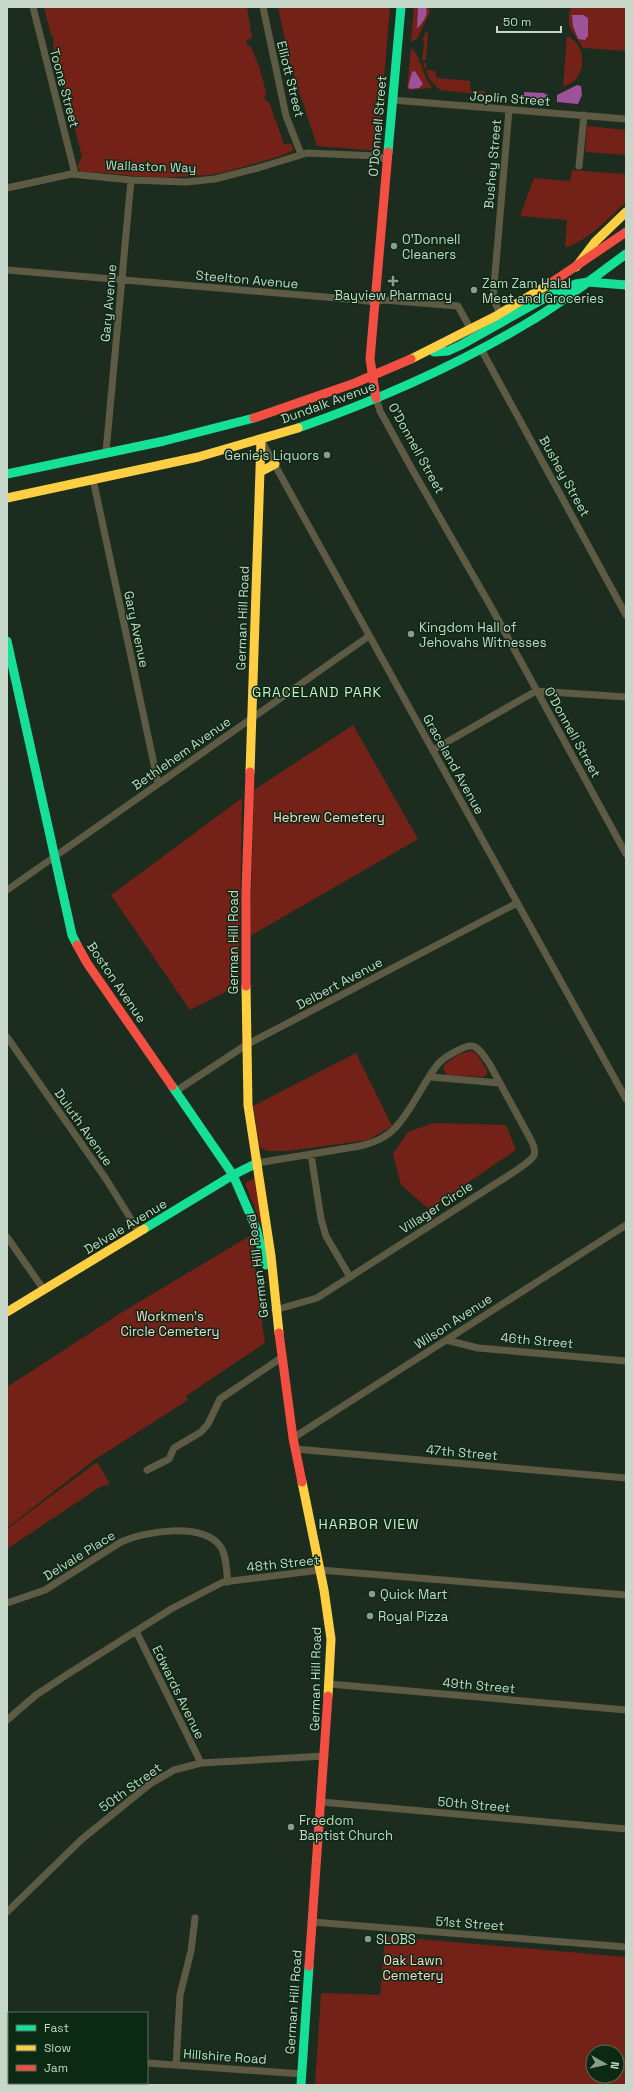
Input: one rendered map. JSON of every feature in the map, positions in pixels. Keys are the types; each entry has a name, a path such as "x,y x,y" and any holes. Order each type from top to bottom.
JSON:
{"main road":[{"name":"O'Donnell Street","path":"376,398 370,359 401,7"},
{"path":"576,267 595,242 626,212"},
{"name":"Dundalk Avenue","path":"7,474 257,417 332,392 429,352 471,330 500,314 576,267 626,232"},
{"name":"Dundalk Avenue","path":"7,498 261,440 305,426 376,398 481,349 530,321 588,282 626,254"},
{"path":"429,352 448,351 506,321 552,294 576,284 588,282 626,285"},
{"name":"German Hill Road","path":"261,440 246,893 246,1044 248,1106 270,1256 281,1358 293,1438 320,1570 330,1634 326,1756 321,1802 301,2085"},
{"path":"260,472 275,464"},
{"name":"Boston Avenue","path":"7,641 68,922 76,944 87,963 233,1175 259,1238 275,1310"},
{"name":"Delvale Avenue","path":"7,1312 233,1175 257,1163"}],"street":[{"name":"Toone Street","path":"33,7 75,174"},
{"name":"Elliott Street","path":"263,7 286,116 301,154"},
{"name":"Joplin Street","path":"392,100 626,119"},
{"name":"Bushey Street","path":"500,314 493,298 509,110"},
{"path":"579,166 584,115"},
{"name":"Wallaston Way","path":"7,188 61,175 75,174 131,180 186,182 215,178 258,168 307,153 378,156 387,160"},
{"name":"Gary Avenue","path":"106,452 131,180"},
{"name":"Steelton Avenue","path":"7,270 374,302 384,300 458,306 471,330"},
{"name":"Bushey Street","path":"481,349 626,615"},
{"name":"O'Donnell Street","path":"376,398 380,411 490,605 626,854"},
{"name":"Graceland Avenue","path":"261,440 626,1100"},
{"name":"Gary Avenue","path":"93,479 158,783"},
{"name":"Bethlehem Avenue","path":"7,890 369,636"},
{"path":"433,750 536,691 626,697"},
{"name":"Delbert Avenue","path":"176,1091 246,1044 517,903"},
{"name":"Duluth Avenue","path":"7,1037 106,1179 139,1232"},
{"name":"Villager Circle","path":"257,1163 360,1146 377,1141 386,1135 402,1119 442,1060 470,1046 474,1046 481,1052 500,1083 533,1143 536,1152 534,1158 317,1298 275,1310"},
{"path":"430,1077 500,1083"},
{"path":"311,1154 321,1219 326,1236 350,1277"},
{"name":"Wilson Avenue","path":"293,1438 626,1225"},
{"path":"7,1238 44,1290"},
{"name":"46th Street","path":"446,1340 478,1348 626,1361"},
{"path":"147,1470 169,1459 174,1448 201,1432 208,1424 220,1399 281,1358"},
{"name":"47th Street","path":"296,1449 626,1478"},
{"name":"Delvale Place","path":"7,1603 45,1590 121,1542 132,1537 150,1533 189,1531 208,1536 220,1547 224,1554 228,1582"},
{"name":"48th Street","path":"7,1720 36,1695 136,1631 202,1592 228,1582 320,1570 626,1595"},
{"name":"Edwards Avenue","path":"136,1631 201,1763"},
{"name":"49th Street","path":"329,1684 626,1710"},
{"name":"50th Street","path":"7,1912 82,1839 122,1805 164,1775 182,1767 201,1763 326,1756"},
{"name":"50th Street","path":"321,1802 626,1829"},
{"path":"176,2065 180,1995 191,1951 196,1918"},
{"name":"51st Street","path":"312,1922 626,1947"},
{"name":"Hillshire Road","path":"148,2063 302,2074"}],"green space":[{"path":"44,7 247,7 252,38 247,40 247,45 251,47 259,66 267,95 264,96 266,101 269,102 284,144 291,144 294,150 281,156 209,175 159,178 80,171 77,167 82,156 53,46 54,37 51,35"},
{"path":"278,7 390,7 378,151 317,146 289,60"},
{"path":"414,7 428,7 430,12 417,39 411,42"},
{"path":"571,7 626,7 626,51 583,48 569,25 569,14"},
{"path":"426,32 428,32 426,60 422,60 424,45 423,38"},
{"path":"567,36 579,47 582,55 582,63 581,71 577,78 571,83 563,86"},
{"path":"411,48 417,55 426,78 432,88 407,90"},
{"path":"423,63 426,63 426,70 435,71 437,78 470,81 470,90 485,91 486,95 440,90 430,80"},
{"path":"587,126 626,130 626,155 585,152"},
{"path":"626,166 626,202 598,228 573,245 565,247 567,220 520,216 534,178 570,181 572,170 625,174"},
{"name":"Hebrew Cemetery","path":"353,725 418,839 250,936 254,790"},
{"name":"Hebrew Cemetery","path":"242,798 239,985 190,1010 111,895"},
{"path":"470,1051 476,1053 487,1070 487,1074 483,1077 447,1075 444,1071 444,1065 459,1054"},
{"path":"356,1053 392,1126 368,1140 288,1151 267,1151 260,1147 253,1106"},
{"path":"433,1123 506,1125 516,1150 429,1209 401,1185 393,1154 408,1132"},
{"path":"255,1178 262,1227 245,1183"},
{"name":"Workmen's Circle Cemetery","path":"253,1234 257,1287 265,1343 186,1396 188,1400 94,1460 7,1528 7,1387 124,1311"},
{"path":"97,1462 110,1484 100,1487 7,1549 7,1529"},
{"name":"Oak Lawn Cemetery","path":"385,1936 626,1957 626,2085 315,2085 321,1993 380,1995"}],"shaded area":[{"path":"418,7 426,7 427,13 417,29"},
{"path":"572,15 583,15 588,18 588,36 585,40 578,39 573,26"},
{"path":"415,71 423,84 419,88 411,89 408,87 412,72"},
{"path":"577,85 581,86 582,95 578,104 557,102 557,95"},
{"path":"524,92 544,93 549,96 549,100 545,103 524,97"}],"traffic: fast":[{"path":"388,152 401,7"},
{"path":"298,428 387,394 473,353 542,314 626,254"},
{"path":"434,352 448,351 461,345 552,294 576,284 588,282 626,285"},
{"path":"7,474 164,441 254,418"},
{"path":"7,641 72,935 77,945"},
{"path":"172,1086 233,1175 256,1228 266,1265"},
{"path":"144,1229 233,1175 257,1163"},
{"path":"301,2085 309,1966"}],"traffic: slow":[{"path":"576,267 595,242 626,212"},
{"path":"411,359 496,316 551,283"},
{"path":"7,498 198,457 298,428"},
{"path":"250,772 261,440"},
{"path":"260,472 275,464"},
{"path":"246,986 248,1105 271,1256 279,1333"},
{"path":"7,1312 144,1229"},
{"path":"302,1482 324,1590 331,1639 328,1696"}],"traffic: jam":[{"path":"376,398 370,359 388,152"},
{"path":"551,283 626,232"},
{"path":"254,418 355,383 411,359"},
{"path":"246,986 246,893 250,772"},
{"path":"77,945 87,963 172,1086"},
{"path":"279,1333 293,1438 302,1482"},
{"path":"309,1966 328,1696"}],"place":[{"name":"O'Donnell Cleaners","path":"394,246"},
{"name":"Bayview Pharmacy","path":"393,281"},
{"name":"Zam Zam Halal Meat and Groceries","path":"474,290"},
{"name":"Genie's Liquors","path":"327,455"},
{"name":"Kingdom Hall of Jehovahs Witnesses","path":"411,634"},
{"name":"Quick Mart","path":"372,1594"},
{"name":"Royal Pizza","path":"370,1616"},
{"name":"Freedom Baptist Church","path":"291,1827"},
{"name":"SLOBS","path":"368,1939"}],"district":[{"name":"GRACELAND PARK","path":"317,692"},
{"name":"HARBOR VIEW","path":"369,1524"}]}
